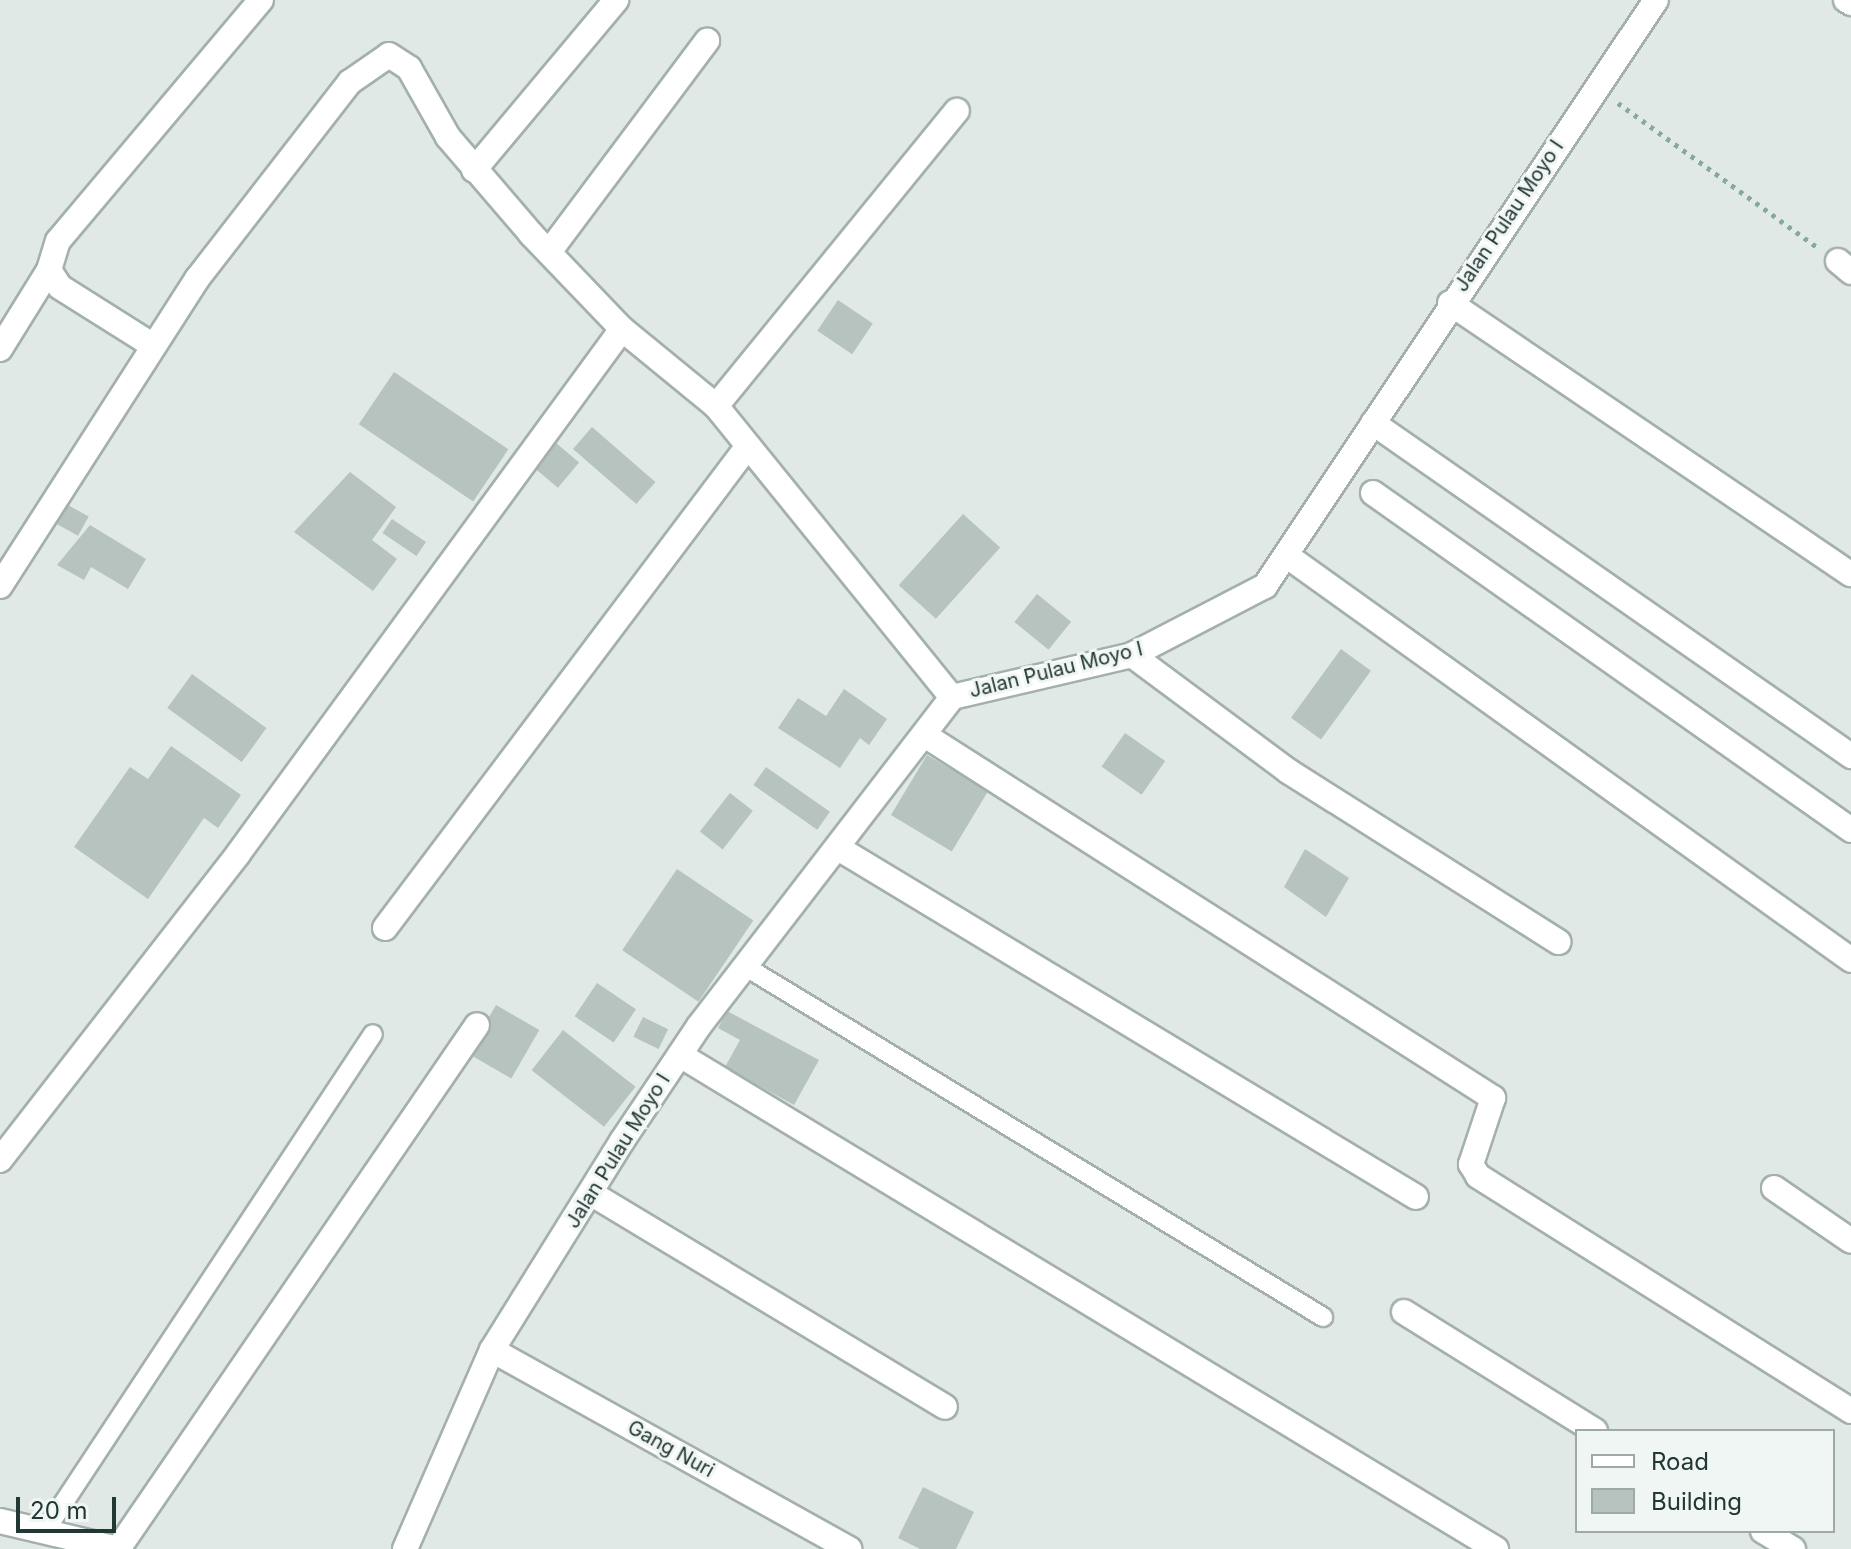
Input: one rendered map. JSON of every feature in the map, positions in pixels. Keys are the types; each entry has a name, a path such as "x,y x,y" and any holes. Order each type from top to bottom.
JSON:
{"street":[{"path":"0,349 49,270 58,241 261,0"},
{"path":"474,170 616,0"},
{"name":"Jalan Pulau Moyo I","path":"405,1549 492,1350 680,1055 926,736 952,697 1132,655 1238,607 1290,558 1450,303 1656,0"},
{"path":"549,252 707,41"},
{"path":"0,586 152,345 350,82 378,58 398,57 409,68 474,170 622,329 716,406 952,697"},
{"path":"716,406 957,111"},
{"path":"49,270 60,287 152,345"},
{"path":"1450,303 1851,574"},
{"path":"0,1160 238,854 622,329"},
{"path":"1373,423 1851,756"},
{"path":"385,928 748,446"},
{"path":"1373,493 1851,830"},
{"path":"1290,558 1851,960"},
{"path":"1132,655 1288,771 1559,942"},
{"path":"926,736 1493,1098 1471,1164 1478,1176 1851,1411"},
{"path":"838,848 1416,1197"},
{"path":"0,1521 118,1549 477,1025"},
{"path":"680,1055 1496,1549"},
{"path":"1774,1188 1851,1241"},
{"path":"592,1194 945,1407"},
{"path":"1404,1312 1592,1429"},
{"name":"Gang Nuri","path":"492,1350 849,1549"},
{"path":"1766,1533 1793,1549"}],"lane":[{"path":"746,967 1323,1317"},
{"path":"45,1531 373,1034"}],"path":[{"path":"1597,88 1844,266"}],"building":[{"path":"838,300 873,323 852,354 817,331"},
{"path":"394,372 508,449 473,501 359,424"},
{"path":"592,427 655,482 636,504 573,449"},
{"path":"550,438 579,462 558,488 529,463"},
{"path":"350,472 396,507 372,540 397,559 373,591 294,532"},
{"path":"66,504 89,517 78,536 55,523"},
{"path":"963,514 1000,547 936,619 899,585"},
{"path":"392,519 426,542 416,556 382,533"},
{"path":"90,525 146,559 128,589 91,567 84,580 57,565"},
{"path":"1037,594 1071,622 1049,650 1014,622"},
{"path":"1341,649 1371,671 1321,740 1291,718"},
{"path":"192,674 266,728 242,762 167,708"},
{"path":"844,689 887,719 869,745 860,738 840,768 778,728 798,698 826,716"},
{"path":"1125,733 1165,761 1142,795 1101,767"},
{"path":"171,746 241,795 218,828 204,818 148,899 74,847 130,767 148,779"},
{"path":"927,755 988,792 952,852 891,815"},
{"path":"766,767 830,812 817,830 753,785"},
{"path":"730,793 753,811 723,849 700,832"},
{"path":"1305,849 1349,878 1326,917 1284,887"},
{"path":"677,869 753,920 698,1002 622,950"},
{"path":"597,983 636,1009 614,1042 575,1016"},
{"path":"496,1005 539,1030 511,1078 468,1053"},
{"path":"727,1011 819,1060 794,1105 725,1067 740,1040 718,1028"},
{"path":"643,1017 668,1029 659,1049 633,1037"},
{"path":"563,1030 635,1087 604,1127 532,1070"},
{"path":"923,1487 974,1512 956,1549 920,1549 898,1538"}]}
